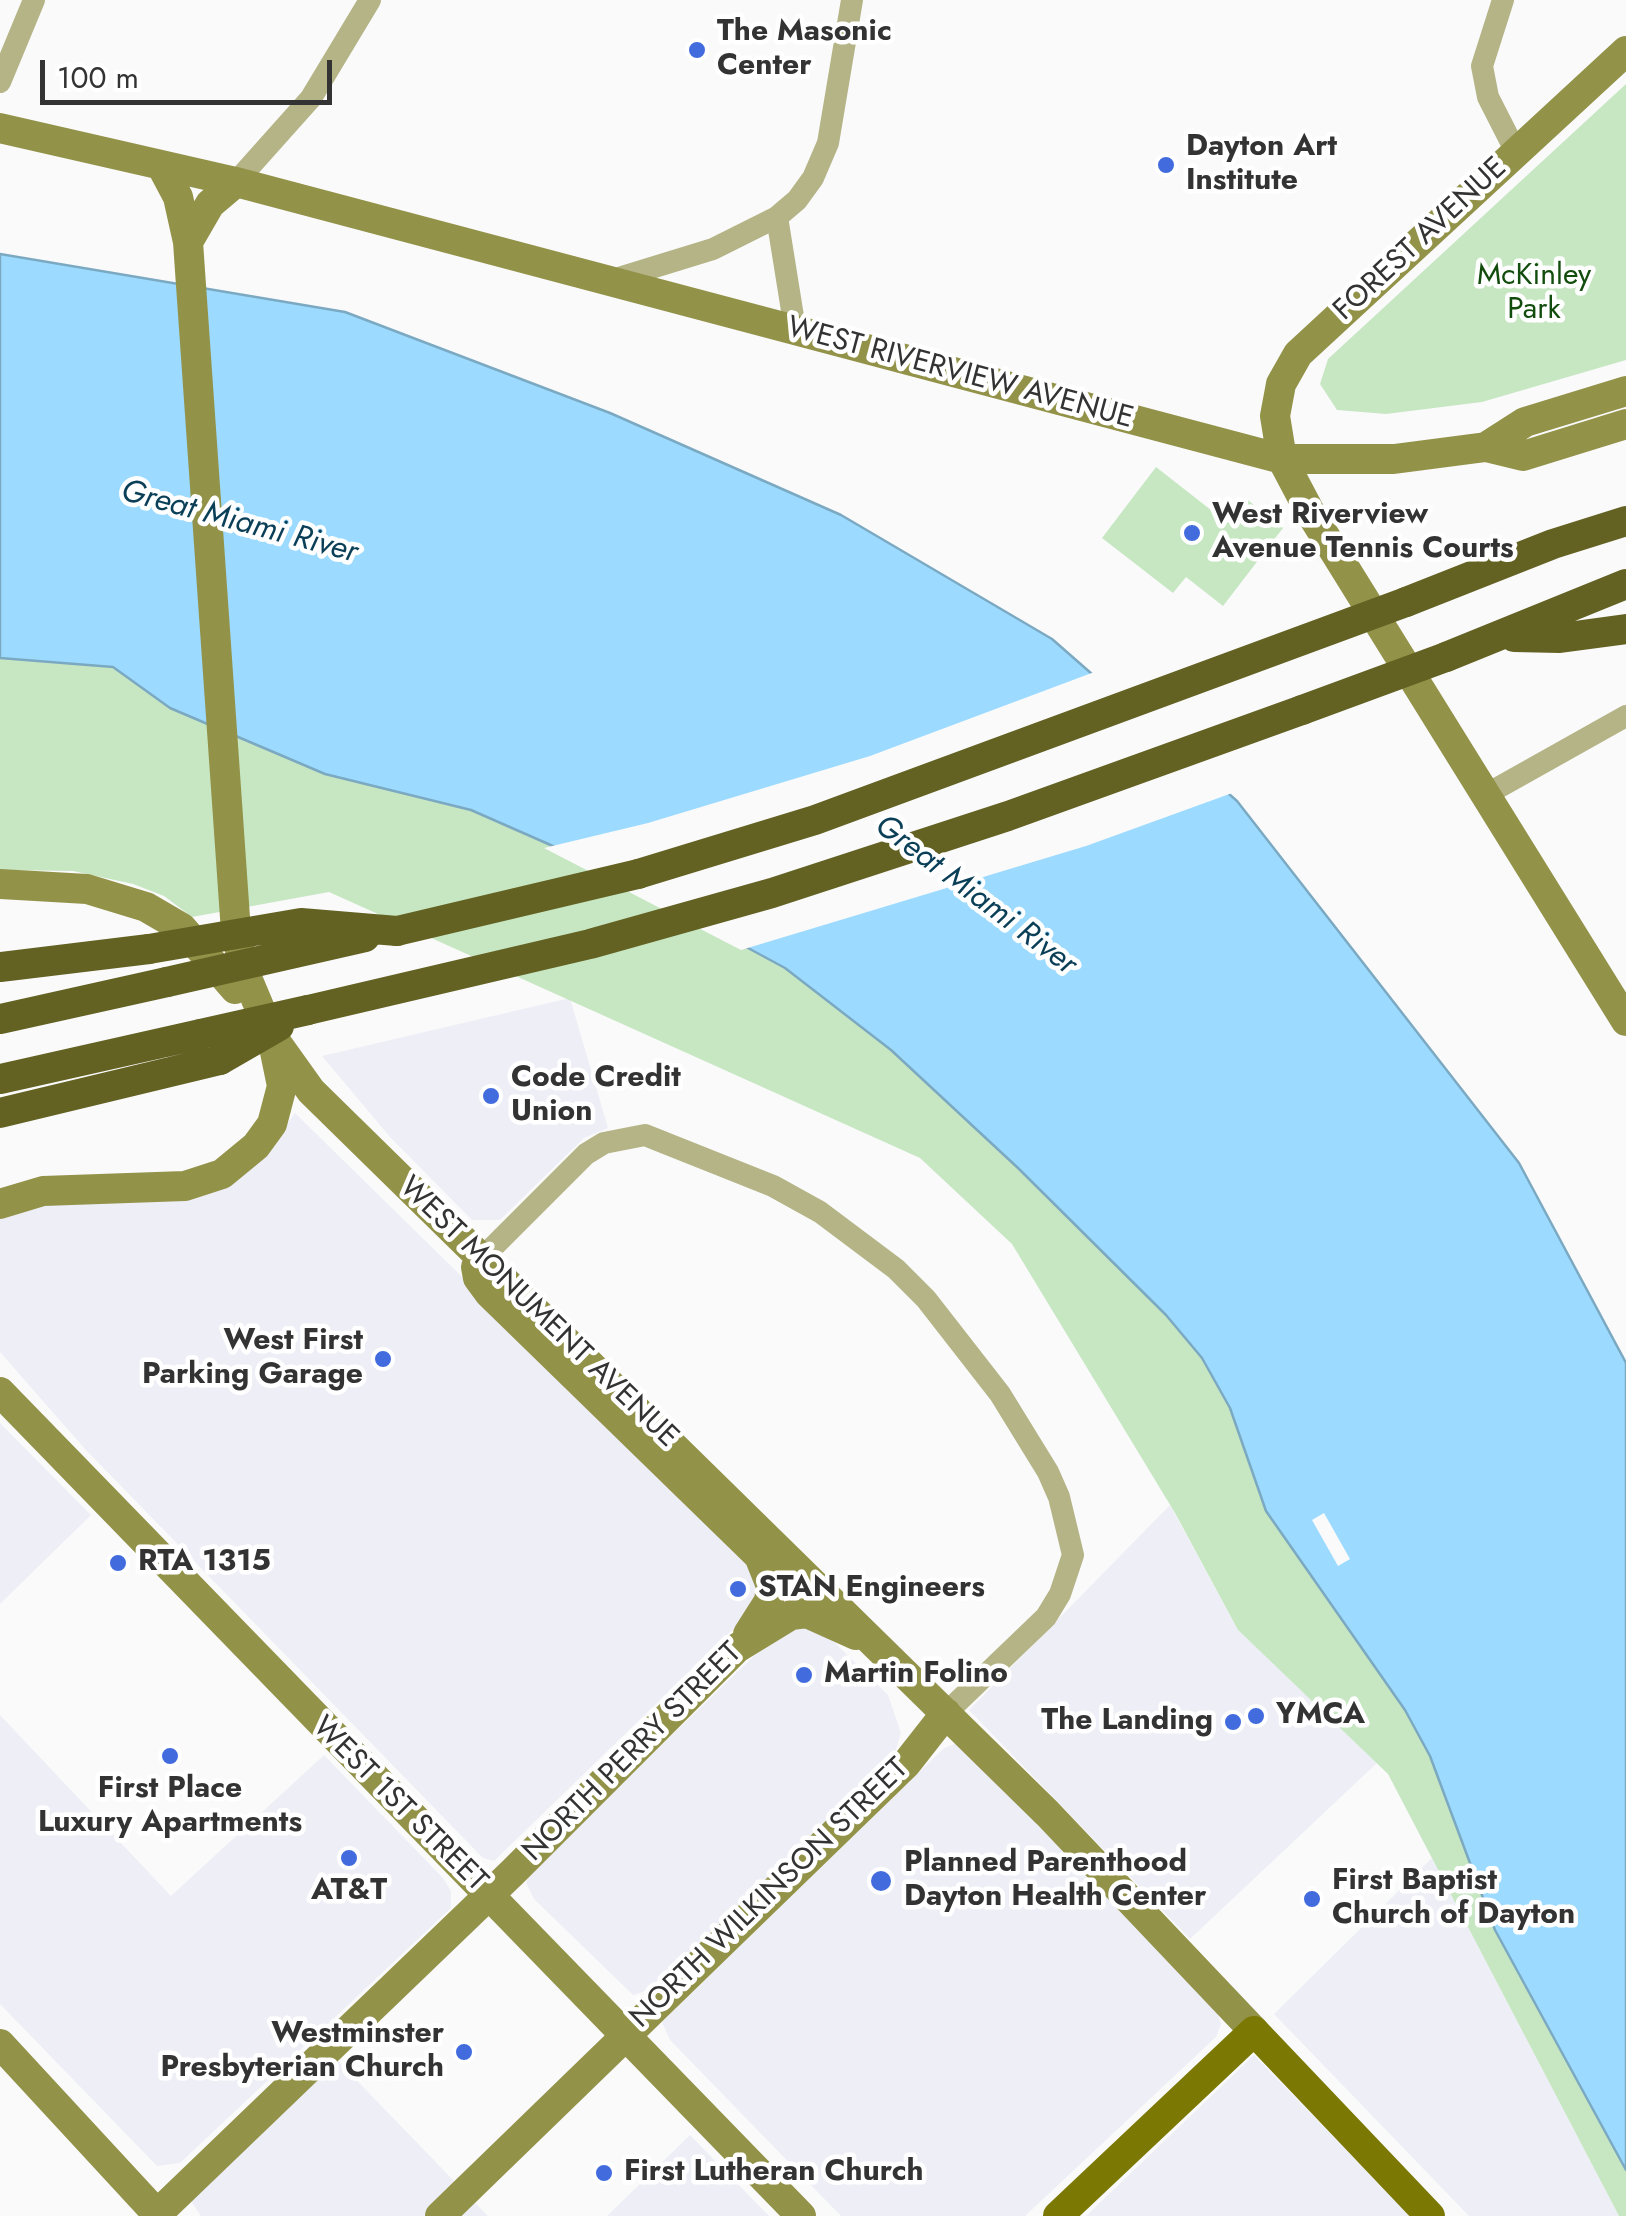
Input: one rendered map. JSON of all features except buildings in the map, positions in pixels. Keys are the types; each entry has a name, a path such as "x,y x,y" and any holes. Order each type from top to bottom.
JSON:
{"highway":[{"path":"0,1019 638,874 816,820 1626,520"},
{"path":"0,1079 590,944 772,893 1008,816 1486,642 1626,584"},
{"path":"1486,642 1626,629"},
{"path":"0,967 149,949 301,923 397,930"},
{"path":"0,1113 220,1060 308,1010"}],"main road":[{"name":"FOREST AVENUE","path":"1282,459 1276,404 1298,354 1626,51"},
{"name":"WEST RIVERVIEW AVENUE","path":"0,128 236,182 1282,459 1394,459 1486,448"},
{"name":"WEST MONUMENT AVENUE","path":"161,165 178,198 188,242 228,862 244,974 271,1035 311,1091 946,1713 1430,2216"},
{"path":"188,242 210,204 236,182"},
{"path":"1486,448 1525,422 1626,391"},
{"path":"1486,448 1524,456 1626,424"},
{"path":"1282,459 1310,512 1626,1021"},
{"path":"0,884 87,889 146,907 182,928 271,1035 282,1086 272,1124 243,1159 222,1174 185,1186 43,1191 0,1204"},
{"path":"482,1258 476,1267 489,1294 759,1556 771,1586 769,1602 736,1648"},
{"name":"WEST 1ST STREET","path":"0,1392 801,2216"},
{"name":"NORTH PERRY STREET","path":"157,2215 488,1896 736,1648 791,1615 807,1613 878,1646"},
{"name":"NORTH WILKINSON STREET","path":"440,2216 906,1764 946,1713"},
{"path":"1058,2216 1254,2031"},
{"path":"0,2044 157,2215"}],"street":[{"path":"0,82 34,0"},
{"path":"236,182 311,98 370,0"},
{"path":"606,282 713,249 777,217 813,178 824,154 852,0"},
{"path":"1503,0 1482,66 1488,97 1516,152"},
{"path":"777,217 795,329"},
{"path":"1487,794 1626,716"},
{"name":"NORTH WILKINSON STREET","path":"482,1258 586,1154 628,1136 661,1138 773,1186 831,1220 896,1269 926,1299 1000,1394 1054,1484 1073,1555 1060,1594 1046,1617 946,1713"}],"shaded area":[{"path":"570,998 608,1128 584,1138 500,1220 472,1220 390,1137 322,1056"},
{"path":"295,1113 760,1569 757,1606 494,1861 483,1858 85,1449 0,1352 0,1211 128,1195 269,1150"},
{"path":"0,1423 91,1515 0,1604"},
{"path":"1170,1505 1238,1630 1377,1763 1190,1939 969,1710"},
{"path":"787,1624 818,1626 888,1695 901,1733 894,1756 661,1986 633,1995 534,1899 526,1883 531,1871"},
{"path":"0,1715 171,1896 324,1755 443,1878 451,1891 451,1908 180,2163 157,2166 0,2004"},
{"path":"957,1743 1214,2003 1221,2024 1216,2037 1025,2216 841,2216 670,2040 662,2022 944,1748"},
{"path":"1432,1858 1619,2216 1469,2216 1274,2014"},
{"path":"1254,2055 1410,2216 1086,2216"},
{"path":"336,2059 488,2216 201,2216 191,2201"},
{"path":"690,2135 769,2216 607,2216"}],"green space":[{"name":"McKinley Park","path":"1626,84 1626,360 1482,402 1386,414 1337,410 1320,384 1328,359"},
{"name":"West Riverview Avenue Tennis Courts","path":"1156,467 1225,521 1244,497 1283,528 1223,606 1186,577 1173,593 1102,538"},
{"path":"0,658 113,667 197,720 325,774 471,810 587,861 785,968 891,1050 1018,1168 1166,1315 1202,1358 1230,1408 1266,1511 1405,1710 1430,1756 1495,1930 1626,2170 1626,2216 1619,2216 1388,1774 1238,1630 1175,1513 1012,1244 920,1158 329,892 192,917 164,896 133,884 73,871 0,870"}],"water":[{"name":"Great Miami River","path":"0,254 345,312 610,413 841,515 1052,639 1237,801 1519,1163 1626,1363 1626,2170 1495,1930 1430,1756 1405,1710 1266,1511 1230,1408 1202,1358 1166,1315 1018,1168 891,1050 785,968 587,861 471,810 325,774 170,708 113,667 0,658"}],"pier":[{"path":"1097,671 1235,792 1086,846 741,950 544,848 648,823 870,756"},
{"path":"1324,1513 1350,1559 1338,1566 1312,1520"}],"place":[{"name":"The Masonic Center","path":"697,50"},
{"name":"Dayton Art Institute","path":"1166,165"},
{"name":"West Riverview Avenue Tennis Courts","path":"1192,533"},
{"name":"Code Credit Union","path":"491,1096"},
{"name":"West First Parking Garage","path":"383,1359"},
{"name":"RTA 1315","path":"118,1563"},
{"name":"STAN Engineers","path":"738,1589"},
{"name":"Martin Folino","path":"804,1675"},
{"name":"YMCA","path":"1256,1716"},
{"name":"The Landing","path":"1233,1722"},
{"name":"First Place Luxury Apartments","path":"170,1756"},
{"name":"AT&T","path":"349,1858"},
{"name":"Planned Parenthood Dayton Health Center","path":"881,1881"},
{"name":"First Baptist Church of Dayton","path":"1312,1899"},
{"name":"Westminster Presbyterian Church","path":"464,2052"},
{"name":"First Lutheran Church","path":"604,2173"}]}
